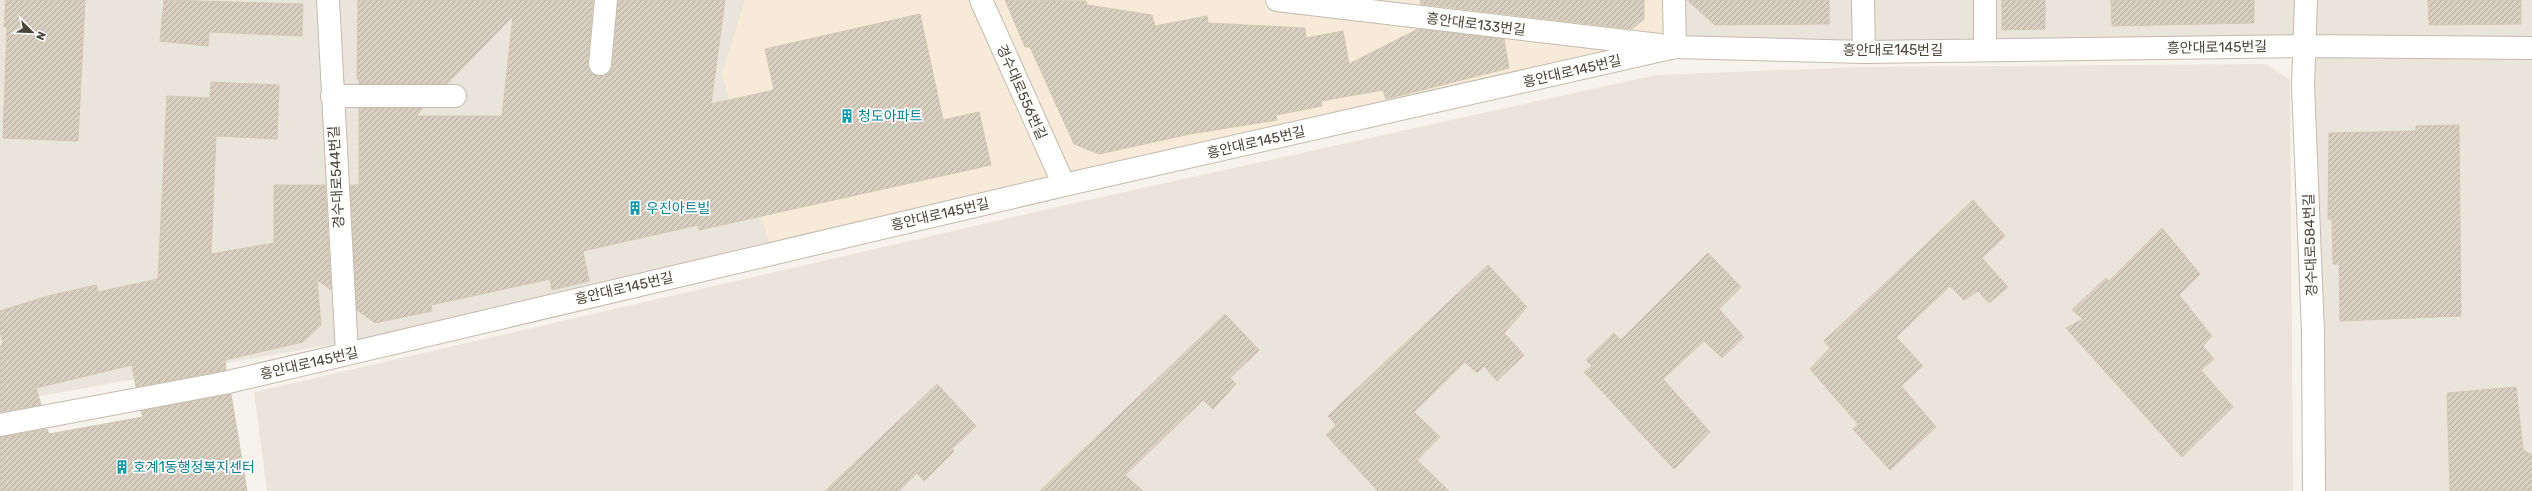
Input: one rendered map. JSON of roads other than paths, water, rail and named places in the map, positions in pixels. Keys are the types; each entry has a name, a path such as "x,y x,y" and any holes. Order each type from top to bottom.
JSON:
{"street":[{"name":"경수대로544번길","path":"328,0 347,354"},
{"path":"600,64 606,0"},
{"name":"경수대로556번길","path":"981,0 1064,185"},
{"name":"흥안대로133번길","path":"1277,0 1675,47"},
{"path":"1674,0 1675,47"},
{"path":"1863,0 1864,52"},
{"path":"1985,0 1985,49"},
{"name":"경수대로584번길","path":"2306,0 2304,85 2313,333 2314,491"},
{"name":"흥안대로145번길","path":"0,425 224,383 1064,185 1675,47 1864,52 1985,49 2305,46 2532,48"},
{"path":"332,96 455,96"}],"place":[{"name":"청도아파트","path":"847,116"},
{"name":"우진아트빌","path":"635,208"},
{"name":"호계1동행정복지센터","path":"122,467"}]}
